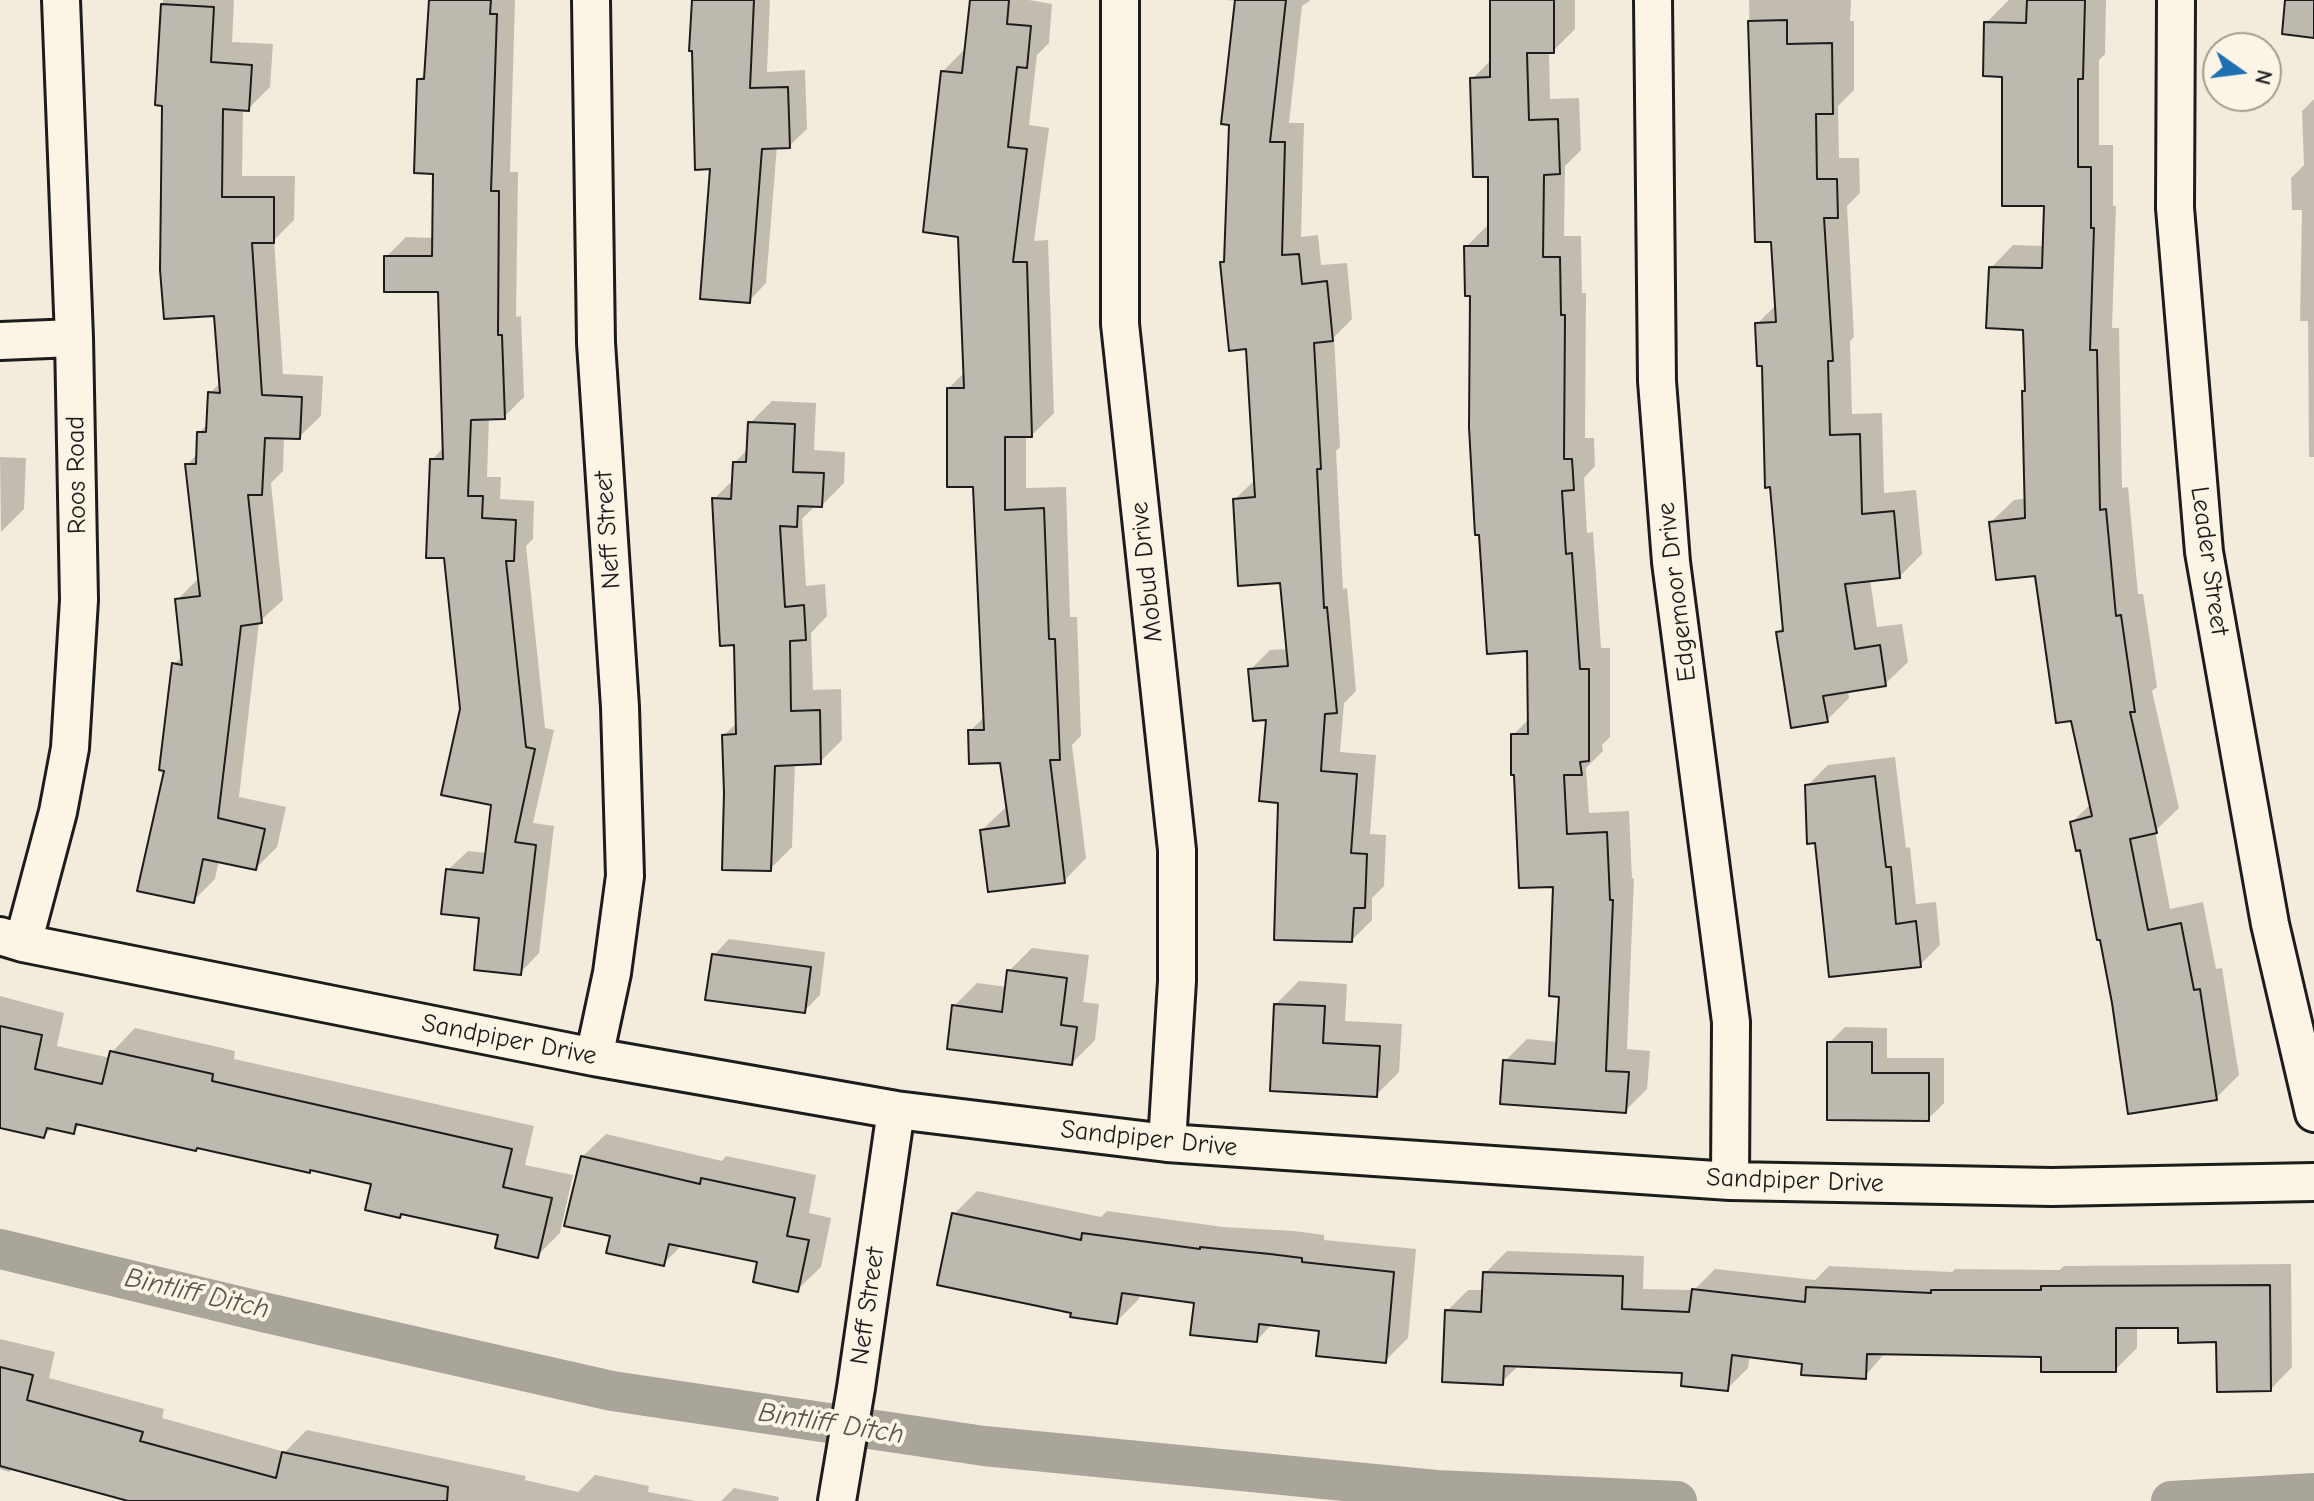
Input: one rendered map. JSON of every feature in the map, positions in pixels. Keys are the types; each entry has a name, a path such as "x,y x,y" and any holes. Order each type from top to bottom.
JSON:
{"street":[{"name":"Roos Road","path":"12,940 58,812 70,748 79,600 74,338 61,0"},
{"name":"Neff Street","path":"591,0 596,343 620,707 625,876 612,973 594,1057"},
{"name":"Mobud Drive","path":"1120,0 1120,324 1177,850 1177,981 1167,1143"},
{"name":"Edgemoor Drive","path":"1653,0 1657,381 1671,562 1731,1022 1730,1181"},
{"name":"Leader Street","path":"2176,0 2175,208 2204,552 2270,924 2314,1113"},
{"path":"0,341 74,338"},
{"name":"Sandpiper Drive","path":"12,940 594,1057 896,1110 1167,1143 1730,1181 2052,1187 2314,1182"},
{"name":"Neff Street","path":"837,1501 896,1110"}],"building":[{"path":"429,0 491,0 490,14 497,14 491,191 499,191 498,335 502,335 505,419 471,420 468,496 483,496 482,518 516,520 514,561 506,561 526,747 535,749 515,842 536,845 521,975 474,970 479,918 441,914 446,869 483,873 491,805 441,795 460,709 444,558 426,558 430,459 443,459 438,292 384,292 384,256 432,256 433,174 414,173 417,79 424,79"},
{"path":"692,0 754,0 750,88 788,87 790,148 762,149 750,303 700,299 710,169 695,170 692,51 689,51"},
{"path":"970,0 1009,0 1007,24 1031,26 1027,68 1017,67 1008,147 1027,149 1013,262 1027,262 1032,437 1005,437 1005,510 1044,508 1049,639 1055,639 1060,760 1050,760 1065,883 988,892 980,830 1009,826 1000,763 969,764 968,730 984,730 973,487 947,487 947,388 964,388 958,237 923,232 941,71 962,73"},
{"path":"1235,0 1286,0 1270,142 1285,142 1282,255 1299,254 1302,284 1327,281 1333,341 1314,343 1324,608 1327,607 1337,713 1325,714 1321,771 1357,774 1351,853 1367,854 1365,908 1354,908 1352,942 1274,940 1278,803 1259,801 1266,720 1253,721 1248,669 1288,666 1280,583 1238,586 1233,499 1255,497 1246,349 1229,351 1220,262 1224,262 1229,125 1221,124"},
{"path":"1490,0 1554,0 1554,53 1527,53 1529,120 1558,119 1560,174 1544,175 1543,257 1560,257 1561,315 1565,315 1564,459 1572,459 1574,490 1562,491 1566,554 1572,553 1580,669 1589,669 1589,761 1580,762 1582,775 1564,775 1567,834 1607,832 1610,900 1613,900 1606,1071 1629,1072 1626,1113 1500,1104 1503,1060 1555,1064 1559,997 1549,996 1553,887 1519,888 1511,734 1528,734 1527,651 1487,654 1479,535 1475,535 1469,427 1470,296 1465,296 1464,246 1488,246 1488,177 1473,177 1470,78 1490,77"},
{"path":"2027,0 2085,0 2083,79 2078,79 2078,167 2091,167 2091,228 2094,228 2090,350 2097,350 2100,510 2106,509 2116,616 2121,615 2135,712 2130,712 2157,833 2130,839 2148,930 2181,923 2194,990 2200,989 2217,1100 2128,1114 2100,940 2097,940 2080,850 2076,851 2070,822 2092,816 2071,721 2056,723 2035,576 1996,580 1989,522 2025,518 2022,391 2025,391 2023,330 1986,328 1989,267 2042,268 2044,206 2002,206 2002,77 1983,76 1984,22 2026,23"},
{"path":"2285,0 2314,0 2314,38 2282,34"},
{"path":"161,4 214,7 211,62 252,65 249,111 223,109 222,197 274,197 274,243 252,243 262,395 302,397 300,439 265,438 262,495 248,495 262,623 241,626 218,818 265,829 256,870 203,859 194,903 137,891 164,771 159,770 172,663 182,665 175,599 200,596 185,464 196,464 197,432 206,432 208,392 220,393 214,316 164,319 160,270 162,106 155,105"},
{"path":"1787,20 1787,44 1832,43 1833,114 1816,114 1817,179 1837,179 1838,218 1824,218 1833,361 1828,361 1830,435 1860,434 1862,514 1894,511 1900,578 1845,584 1855,649 1880,645 1886,686 1823,696 1828,722 1791,728 1776,632 1783,631 1770,487 1765,488 1762,366 1757,366 1755,323 1776,322 1771,242 1755,242 1748,21"},
{"path":"748,422 795,424 793,472 824,473 822,507 798,506 797,527 780,526 785,607 804,605 806,640 790,641 791,711 820,710 821,764 775,766 771,871 722,870 722,735 736,734 734,645 720,646 712,498 731,499 733,462 746,462"},
{"path":"1875,776 1886,867 1891,867 1896,924 1916,921 1921,967 1829,977 1815,843 1807,844 1805,785"},
{"path":"712,954 811,967 805,1013 705,1000"},
{"path":"1007,970 1067,978 1061,1025 1077,1027 1072,1065 947,1049 952,1005 1002,1012"},
{"path":"1274,1004 1325,1006 1323,1043 1380,1046 1377,1097 1270,1091"},
{"path":"0,1026 42,1035 35,1069 102,1084 110,1051 213,1074 212,1081 512,1149 503,1187 552,1198 538,1258 495,1248 498,1235 401,1214 400,1218 365,1210 371,1184 197,1148 196,1151 76,1124 74,1134 47,1128 44,1138 0,1128"},
{"path":"1827,1042 1872,1042 1872,1073 1929,1073 1929,1121 1827,1120"},
{"path":"581,1156 700,1184 701,1178 795,1198 787,1236 809,1240 798,1292 753,1282 757,1262 669,1244 664,1266 606,1253 610,1236 564,1226"},
{"path":"952,1213 1081,1240 1082,1233 1200,1249 1302,1258 1302,1262 1394,1272 1386,1363 1316,1356 1319,1331 1259,1324 1257,1342 1190,1335 1194,1303 1122,1293 1117,1324 1070,1317 1071,1313 937,1285"},
{"path":"1483,1272 1623,1276 1622,1309 1689,1312 1692,1289 1805,1302 1806,1287 1931,1293 1931,1290 2041,1290 2041,1286 2270,1285 2271,1391 2217,1392 2216,1342 2178,1343 2178,1328 2116,1328 2116,1372 2041,1372 2041,1357 1867,1354 1866,1379 1801,1375 1802,1364 1732,1355 1728,1391 1681,1386 1682,1373 1504,1366 1503,1385 1442,1382 1445,1310 1481,1312"},
{"path":"0,1367 33,1375 27,1400 143,1432 140,1441 276,1478 282,1452 448,1487 447,1501 128,1501 0,1466"}],"waterway":[{"name":"Bintliff Ditch","path":"0,1249 612,1391 984,1446 1436,1490 1677,1501"},
{"name":"Bintliff Ditch","path":"2171,1501 2314,1493"}]}
